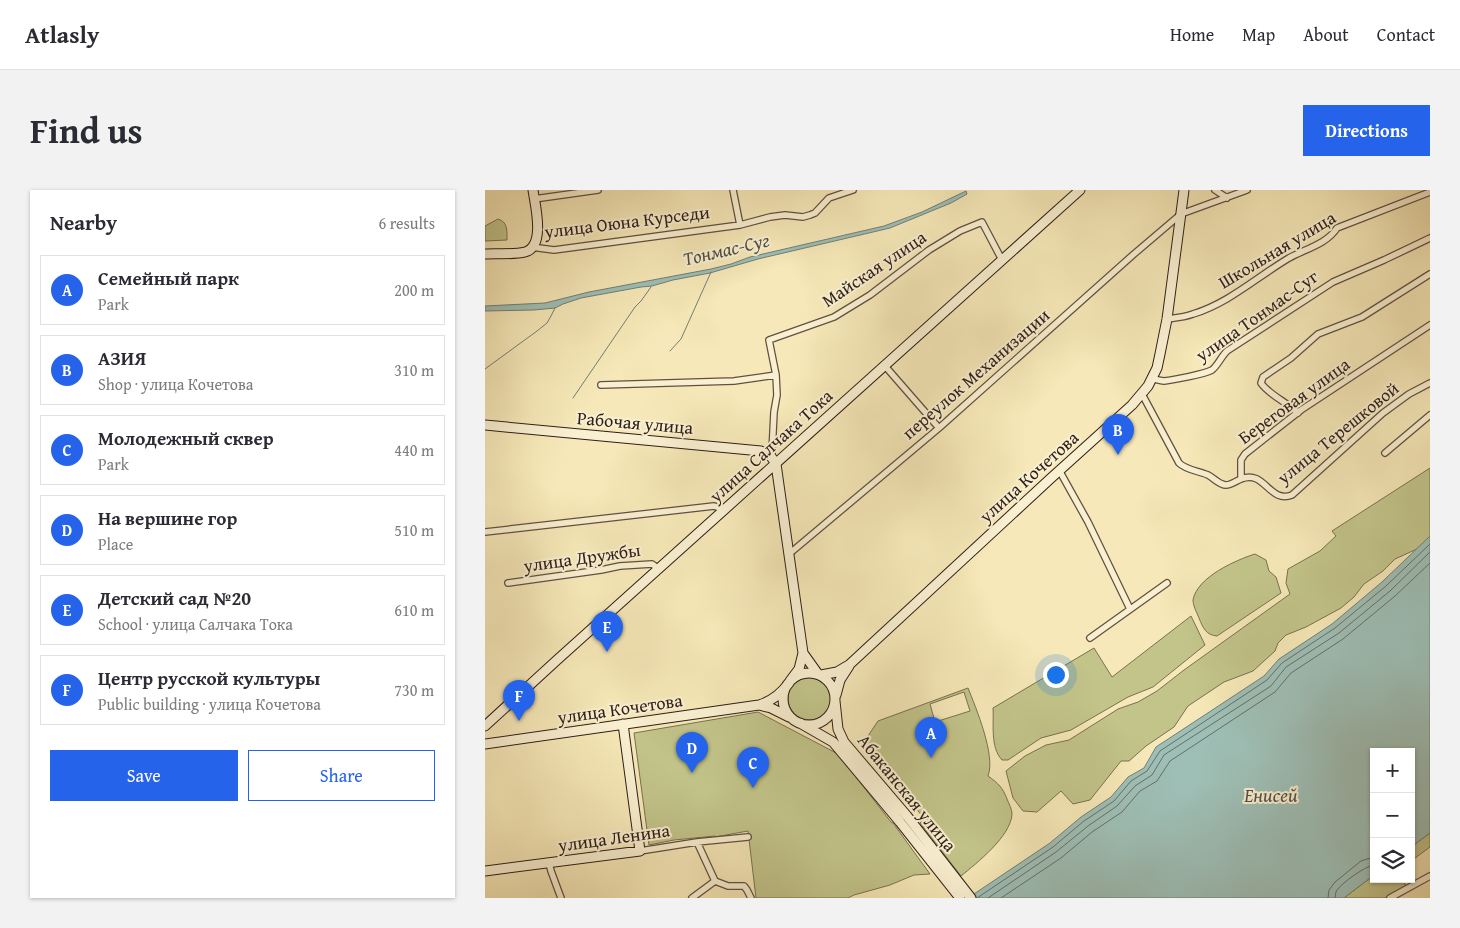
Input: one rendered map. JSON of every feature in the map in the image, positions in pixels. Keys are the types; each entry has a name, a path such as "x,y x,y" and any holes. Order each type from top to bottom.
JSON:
{"main road":[{"name":"улица Салчака Тока","path":"485,726 1080,190"},
{"name":"улица Кочетова","path":"819,675 837,672 849,666 1059,470 1121,416 1142,394 1152,379 1161,354 1185,190"},
{"path":"531,248 537,238 534,194"},
{"name":"улица Оюна Курседи","path":"485,254 523,252 531,248"},
{"name":"Рабочая улица","path":"485,425 761,451 770,455"},
{"path":"770,455 776,464 803,653 799,669 789,682 785,691 784,704 790,716 798,722 809,725 822,722 831,713 835,699 830,683 813,673 803,674 789,682"},
{"path":"803,653 819,675"},
{"name":"улица Кочетова","path":"835,699 838,686 849,666"},
{"name":"улица Кочетова","path":"485,744 759,705 776,698 789,682"},
{"name":"Абаканская улица","path":"835,699 838,729 844,742 907,816 960,898"},
{"name":"улица Кочетова","path":"759,705 778,711 798,722"},
{"name":"Абаканская улица","path":"798,722 833,742 900,822 971,898"},
{"path":"623,724 640,851"},
{"name":"улица Ленина","path":"485,871 640,851"}],"street":[{"path":"534,194 598,190"},
{"path":"733,190 740,225"},
{"name":"улица Оюна Курседи","path":"531,248 553,250 740,225 785,215 803,217 815,212 829,198 853,190"},
{"path":"1215,190 1227,198"},
{"path":"1181,214 1247,190"},
{"name":"Школьная улица","path":"1167,320 1199,312 1236,294 1291,257 1316,246 1333,235 1337,228 1430,192"},
{"name":"переулок Механизации","path":"789,554 939,428 1181,214"},
{"name":"Майская улица","path":"776,375 769,340 834,318 870,295 929,250 960,230 982,222 1002,260"},
{"name":"улица Тонмас-Суг","path":"1152,379 1164,381 1202,374 1212,370 1227,351 1333,282 1430,238"},
{"path":"1298,413 1291,405 1265,389 1261,383 1263,377 1291,358 1318,334 1362,317 1430,274"},
{"name":"Береговая улица","path":"1241,479 1241,460 1245,454 1298,413 1430,325"},
{"path":"885,366 939,428"},
{"path":"601,385 734,381 776,375 777,395 774,412 772,452 770,455"},
{"name":"улица Терешковой","path":"1241,479 1251,476 1281,497 1291,495 1383,413 1409,394 1430,383"},
{"path":"1142,394 1169,447 1182,466 1198,471 1222,484 1227,485 1241,479"},
{"path":"1385,453 1430,415"},
{"path":"1059,470 1088,522 1130,609"},
{"path":"485,532 714,506 725,510"},
{"name":"улица Дружбы","path":"508,583 620,566 652,564 659,569"},
{"path":"1090,638 1167,583"},
{"name":"улица Ленина","path":"640,851 748,836"},
{"path":"697,842 715,881 728,886 744,886 751,898"},
{"path":"549,863 561,898"},
{"path":"1390,898 1430,876"},
{"path":"692,898 715,881"}],"green space":[{"path":"498,219 504,222 507,230 507,240 485,241 485,226"},
{"path":"1430,468 1430,536 1417,549 1395,559 1383,571 1364,584 1354,597 1341,608 1306,627 1286,635 1278,643 1275,651 1253,671 1224,682 1188,706 1174,727 1146,746 1129,761 1121,761 1090,800 1073,804 1061,791 1037,812 1023,811 1013,798 1006,771 1025,756 1046,745 1069,740 1118,709 1138,702 1157,691 1290,594 1286,583 1288,569 1320,551 1336,536 1332,531"},
{"path":"1255,554 1266,560 1269,571 1276,577 1281,593 1217,636 1208,633 1194,607 1193,600 1196,592 1209,577 1218,571 1238,560"},
{"path":"1191,616 1205,645 1153,687 1128,697 1071,730 1041,738 1008,760 1002,760 998,755 994,742 993,708 1094,648 1112,677"},
{"path":"814,676 826,682 831,689 831,707 826,714 819,719 806,720 798,717 791,710 788,694 791,686 798,679"},
{"path":"968,688 980,719 987,745 990,767 988,776 1002,789 1012,814 1006,831 1000,840 961,876 920,823 924,818 862,745 878,721","holes":["964,692 970,711 935,722 930,704"]},
{"path":"758,712 838,754 893,823 930,874 914,875 890,885 848,898 756,898 748,831 649,845 634,733"},
{"path":"1430,833 1430,847 1415,858 1415,844"},
{"path":"1370,878 1370,883 1404,883 1406,886 1385,898 1344,898"}],"water":[{"name":"Тонмас-Суг","path":"966,191 967,194 951,203 890,228 758,259 710,273 652,286 581,298 555,308 485,311 485,306 545,303 589,292 711,269 750,257 884,226 922,212"},
{"name":"Енисей","path":"1430,536 1430,833 1415,844 1415,748 1370,748 1370,878 1344,898 968,898 1050,843 1081,817 1111,797 1128,777 1144,768 1156,747 1264,676 1279,659 1332,624 1382,582"}],"waterway":[{"path":"670,351 681,339 711,272"},
{"path":"573,398 635,307 651,287"},
{"path":"485,369 547,323 555,308"}],"place":[{"name":"АЗИЯ","path":"1118,455"},
{"name":"Детский сад №20","path":"607,652"},
{"name":"Центр русской культуры","path":"519,721"},
{"name":"Семейный парк","path":"931,758"},
{"name":"На вершине гор","path":"692,773"},
{"name":"Молодежный сквер","path":"753,788"}]}
